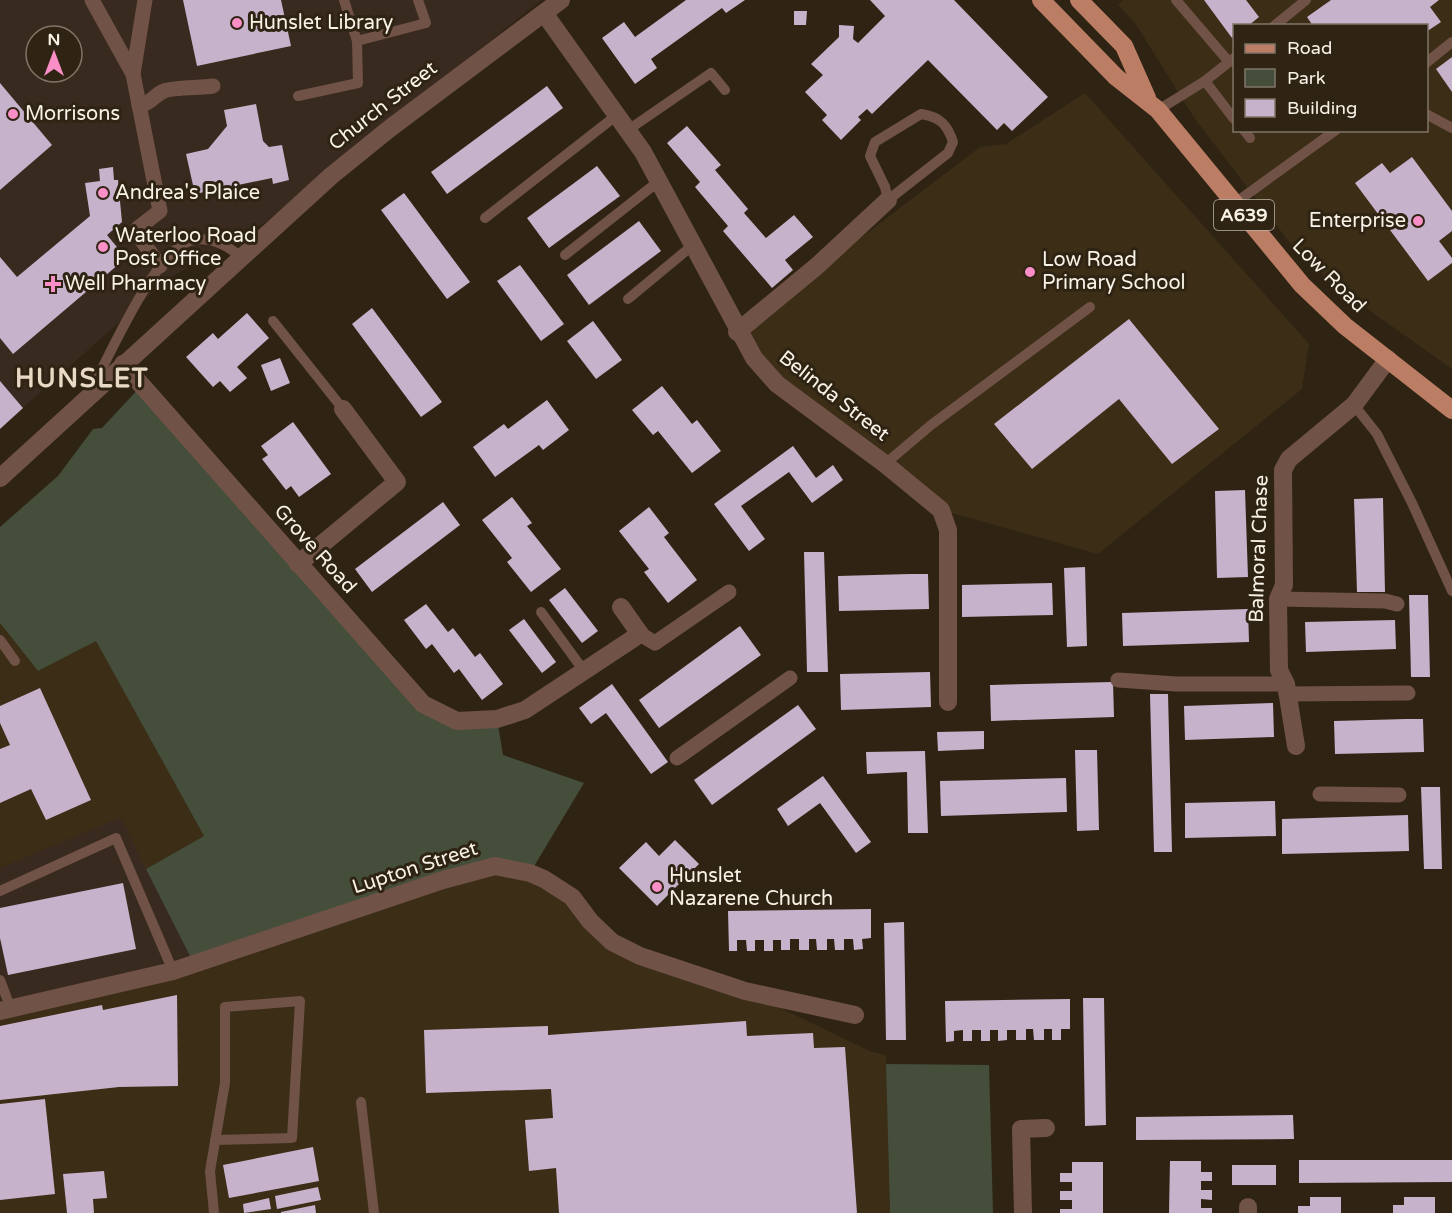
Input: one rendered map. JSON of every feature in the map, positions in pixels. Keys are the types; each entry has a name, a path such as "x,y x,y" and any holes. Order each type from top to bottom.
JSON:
{"main road":[{"name":"A639","path":"1041,0 1116,77 1152,105"},
{"name":"A639","path":"1079,0 1124,46 1152,105"},
{"name":"Low Road","path":"1152,105 1302,285 1328,312 1452,410"}],"street":[{"path":"92,0 133,74 160,211 138,228 140,238 160,266"},
{"path":"133,74 145,0"},
{"name":"Church Street","path":"0,478 331,176 388,129 561,0"},
{"name":"Belinda Street","path":"544,13 628,130 714,280 737,332 754,358 777,384 885,464 941,510 948,530 948,702"},
{"path":"139,106 151,103 160,92 171,88 184,90 213,86"},
{"path":"737,332 817,266 888,200"},
{"name":"Balmoral Chase","path":"1296,746 1286,689 1279,669 1278,599 1284,585 1283,470 1289,459 1354,405 1388,359"},
{"name":"Grove Road","path":"123,364 423,704 457,721 497,719 525,710 640,634"},
{"path":"298,564 397,482 343,409"},
{"path":"621,608 640,634 655,643 729,592"},
{"path":"1278,599 1385,601 1397,604"},
{"path":"677,758 790,678"},
{"path":"1118,680 1408,693"},
{"path":"1320,794 1399,795"},
{"name":"Lupton Street","path":"5,1010 173,971 442,880 495,866 530,873 544,879 572,897 590,921 612,942 640,956 745,991 855,1015"},
{"path":"1023,1213 1021,1129 1046,1128"}],"lane":[{"path":"298,96 358,83 357,41 344,0"},
{"path":"357,41 426,23 418,0"},
{"path":"1152,105 1205,81 1232,60 1176,0"},
{"path":"1277,24 1306,0"},
{"path":"1428,61 1452,42"},
{"path":"628,130 711,73 725,90"},
{"path":"1205,81 1233,117"},
{"path":"921,114 937,117 948,126 953,142 948,153 888,200 885,187 870,156 875,142 921,114"},
{"path":"485,218 617,115"},
{"path":"1428,115 1452,128"},
{"path":"1235,204 1333,132"},
{"path":"565,255 659,181"},
{"name":"Church Street","path":"85,402 148,282 160,266 182,245 191,240 216,241 231,248 241,257"},
{"path":"628,299 693,245"},
{"path":"885,464 931,425 1090,307"},
{"path":"273,321 343,409"},
{"path":"1354,405 1382,444 1452,591"},
{"path":"542,612 584,671"},
{"path":"0,640 15,661"},
{"path":"0,891 116,838 173,971"},
{"path":"0,980 5,1010"},
{"path":"214,1213 210,1171 215,1140 225,1083 225,1007 300,1001 291,1138 215,1140"},
{"path":"361,1102 374,1213"}],"shaded area":[{"path":"0,0 541,0 266,222 168,279 0,428"},
{"path":"1123,0 1452,0 1452,369 1335,286 1296,251 1195,119 1135,23 1118,5"},
{"name":"Low Road Primary School","path":"1085,93 1309,344 1302,389 1098,554 941,510 793,396 737,332 980,147 1006,144"},
{"path":"0,623 38,671 96,640 204,836 146,869 121,817 0,868"},
{"path":"121,816 194,964 0,1007 0,868"},
{"path":"495,866 530,873 613,942 745,991 872,1052 886,1055 890,1213 0,1213 0,1007 173,971"}],"green space":[{"path":"142,385 408,686 457,721 497,719 503,755 584,783 530,873 495,866 194,964 146,869 204,836 96,641 38,671 0,623 0,527 58,476 93,429 102,428"},
{"path":"886,1064 989,1065 993,1213 890,1213"}],"building":[{"name":"Hunslet Library","path":"183,0 281,0 291,46 197,66"},
{"path":"686,0 745,0 726,13 722,8 651,59 657,68 635,84 602,38 624,22 635,37"},
{"path":"870,0 954,0 1048,97 1012,131 1004,123 997,130 928,60 872,114 867,109 858,117 861,120 841,140 822,120 827,115 805,92 823,75 811,64 839,37 839,25 854,26 853,39 858,43 885,16"},
{"path":"1204,0 1246,0 1259,17 1250,24 1233,24 1232,38"},
{"path":"1331,0 1439,0 1430,7 1441,22 1428,31 1428,24 1312,24 1307,17"},
{"path":"794,11 807,11 806,25 794,25"},
{"path":"1452,57 1452,92 1436,69"},
{"name":"Morrisons","path":"0,83 52,145 0,190"},
{"path":"547,86 563,108 447,194 431,172"},
{"path":"256,104 263,141 269,147 282,145 289,180 273,184 272,178 195,194 186,154 208,149 227,126 224,110"},
{"path":"687,126 721,165 715,170 748,209 744,213 766,238 794,215 813,237 785,260 793,270 772,288 723,231 728,226 695,187 700,182 667,143"},
{"name":"Enterprise","path":"1412,157 1452,211 1452,231 1439,241 1452,258 1452,263 1428,281 1355,183 1382,163 1390,173"},
{"path":"597,166 620,196 549,248 527,218"},
{"path":"113,167 114,180 118,180 122,222 107,235 126,258 13,354 0,338 0,257 17,277 90,216 85,183 100,181 99,169"},
{"path":"404,193 470,282 447,299 381,210"},
{"path":"639,221 661,251 589,305 567,275"},
{"path":"520,265 564,324 541,341 497,281"},
{"path":"372,308 442,402 421,417 352,324"},
{"path":"247,313 269,338 237,367 247,378 230,392 220,381 213,387 186,357 213,333 218,339"},
{"path":"1129,319 1219,429 1172,464 1119,399 1032,469 994,424"},
{"path":"593,321 622,360 596,379 567,341"},
{"path":"280,358 290,383 271,391 261,365"},
{"path":"0,381 23,408 0,429"},
{"path":"662,386 692,424 697,420 721,451 692,473 658,431 653,435 632,410"},
{"path":"547,400 569,430 543,450 539,445 495,477 473,447 504,424 508,429"},
{"path":"293,422 331,474 299,497 291,486 286,490 262,459 268,455 261,446"},
{"path":"793,446 816,478 833,465 843,480 812,503 789,472 741,506 765,539 749,551 714,504"},
{"path":"1245,490 1248,577 1217,578 1215,491"},
{"path":"512,497 532,523 527,526 561,569 531,592 507,562 512,558 482,520"},
{"path":"1383,498 1385,592 1357,592 1354,499"},
{"path":"443,502 460,525 372,592 355,569"},
{"path":"649,507 669,533 664,537 697,580 668,603 644,572 649,569 619,531"},
{"path":"804,552 824,552 828,672 807,672"},
{"path":"1085,567 1087,646 1067,647 1064,568"},
{"path":"928,574 929,609 839,611 838,576"},
{"path":"1052,583 1053,615 962,617 962,585"},
{"path":"565,588 598,631 582,643 549,600"},
{"path":"1409,595 1428,595 1430,677 1411,677"},
{"path":"426,604 448,632 453,628 475,657 480,653 503,684 482,700 459,669 454,673 432,644 426,649 404,620"},
{"path":"1248,609 1249,642 1123,646 1122,613"},
{"path":"524,619 556,662 542,673 509,630"},
{"path":"1395,620 1396,649 1306,652 1305,622"},
{"path":"740,626 761,655 659,728 639,700"},
{"path":"930,672 931,707 841,710 840,674"},
{"path":"1113,682 1114,717 991,721 990,685"},
{"path":"612,684 668,762 651,774 606,713 591,724 579,708"},
{"path":"40,688 91,800 46,820 31,789 0,803 0,749 10,745 0,723 0,706"},
{"path":"1150,694 1168,694 1172,852 1154,852"},
{"path":"1273,703 1274,737 1185,740 1184,706"},
{"path":"798,705 816,729 712,805 694,780"},
{"path":"1423,719 1424,752 1335,754 1334,721"},
{"path":"984,731 984,749 938,751 937,732"},
{"path":"1075,750 1097,750 1099,830 1077,831"},
{"path":"925,751 928,833 908,833 907,772 867,774 866,752"},
{"path":"823,776 871,842 856,853 820,803 788,826 777,809"},
{"path":"1066,778 1067,812 941,816 940,781"},
{"path":"1421,787 1440,787 1442,869 1424,869"},
{"path":"1275,801 1276,836 1185,838 1185,803"},
{"path":"1408,815 1409,851 1282,854 1282,819"},
{"name":"Hunslet Nazarene Church","path":"675,840 699,864 657,906 619,868 646,842 659,856"},
{"path":"123,883 136,949 8,975 0,938 0,908"},
{"path":"871,909 871,938 862,939 863,949 854,950 853,939 844,939 844,950 835,950 834,939 827,939 827,950 817,950 816,939 809,939 809,950 799,950 799,939 790,939 790,950 781,950 781,940 773,940 773,951 764,951 764,940 755,940 755,951 747,951 746,940 737,940 737,951 729,951 728,911"},
{"path":"904,922 906,1040 886,1040 884,923"},
{"path":"177,995 178,1086 119,1087 0,1100 0,1026 102,1005 103,1010"},
{"path":"1083,998 1104,998 1106,1125 1085,1126"},
{"path":"1070,999 1070,1029 1061,1029 1061,1040 1052,1040 1052,1029 1044,1029 1044,1040 1034,1040 1033,1029 1026,1029 1026,1040 1016,1040 1016,1030 1007,1030 1007,1040 998,1041 998,1030 990,1030 990,1041 981,1041 981,1030 972,1030 972,1041 963,1041 963,1030 954,1031 954,1041 946,1042 945,1001"},
{"path":"746,1021 747,1036 813,1033 814,1048 845,1047 857,1213 559,1213 556,1168 529,1171 525,1120 553,1118 551,1089 426,1093 424,1030 548,1026 548,1035"},
{"path":"45,1099 55,1194 0,1200 0,1104"},
{"path":"1293,1115 1294,1139 1136,1140 1136,1117"},
{"path":"313,1147 319,1181 229,1198 223,1165"},
{"path":"1299,1160 1452,1160 1452,1182 1299,1183"},
{"path":"1170,1161 1201,1161 1201,1172 1212,1172 1212,1181 1201,1181 1201,1190 1212,1190 1212,1200 1201,1199 1201,1208 1212,1208 1212,1213 1169,1213"},
{"path":"1072,1162 1103,1162 1103,1213 1060,1213 1060,1209 1072,1209 1072,1200 1060,1200 1060,1191 1072,1191 1072,1182 1060,1182 1060,1173 1072,1173"},
{"path":"1232,1165 1276,1165 1276,1185 1232,1185"},
{"path":"104,1171 107,1198 93,1199 94,1213 67,1213 63,1174"},
{"path":"318,1187 321,1200 277,1209 275,1196"},
{"path":"1310,1197 1341,1197 1341,1213 1298,1213 1298,1206 1310,1206"},
{"path":"1404,1197 1435,1197 1435,1213 1393,1213 1393,1205 1404,1205"},
{"path":"269,1198 271,1209 244,1213 243,1204"},
{"path":"315,1205 316,1213 281,1213 281,1212"}],"place":[{"name":"Hunslet Library","path":"237,23"},
{"name":"Morrisons","path":"13,114"},
{"name":"Andrea's Plaice","path":"103,193"},
{"name":"Enterprise","path":"1418,221"},
{"name":"Waterloo Road Post Office","path":"103,247"},
{"name":"Low Road Primary School","path":"1030,272"},
{"name":"Well Pharmacy","path":"53,284"},
{"name":"Hunslet Nazarene Church","path":"657,887"}],"district":[{"name":"HUNSLET","path":"82,378"}]}
